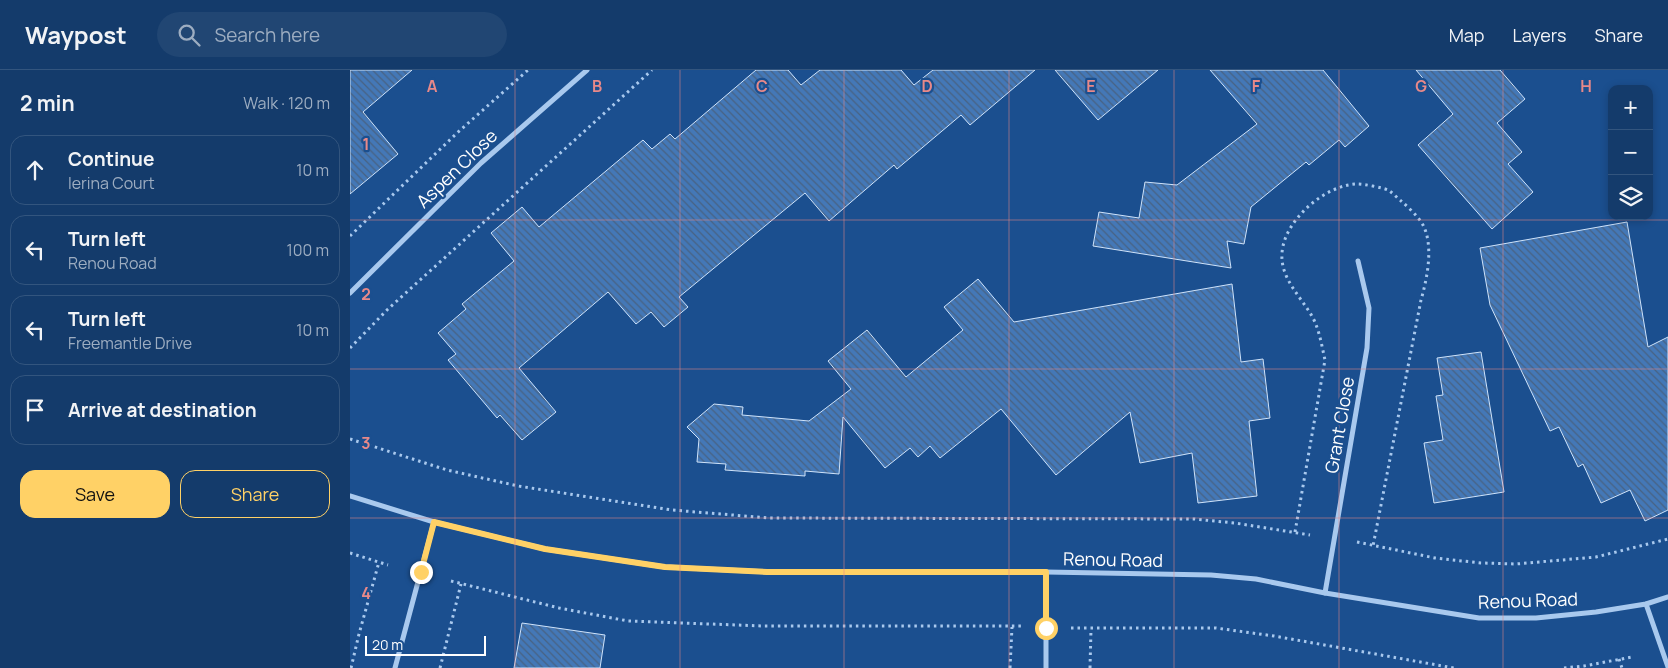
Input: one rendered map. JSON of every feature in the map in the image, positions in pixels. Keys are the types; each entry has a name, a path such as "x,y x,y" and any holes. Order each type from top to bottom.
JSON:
{"street":[{"name":"Aspen Close","path":"350,293 481,163 587,70"},
{"name":"Grant Close","path":"1325,593 1367,348 1369,308 1358,261"},
{"name":"Renou Road","path":"350,496 434,522 545,549 665,567 767,572 1046,572 1211,575 1256,579 1325,593 1479,618 1536,618 1596,612 1646,604 1668,597"},
{"path":"395,668 434,522"},
{"path":"1046,572 1046,668"},
{"path":"1646,604 1668,667"}],"path":[{"path":"350,236 457,133 528,70"},
{"path":"350,348 388,310 652,70"},
{"path":"350,440 447,470 518,486 672,510 769,518 1194,519 1235,523 1310,535"},
{"path":"1356,542 1435,558 1481,563 1516,564 1596,557 1668,539"},
{"path":"350,553 388,565"},
{"path":"351,668 380,562"},
{"path":"451,581 559,608 628,621 764,626 1021,626"},
{"path":"440,668 461,584"},
{"path":"1010,668 1012,627"},
{"path":"1068,628 1216,628 1274,636 1454,668"},
{"path":"1090,668 1091,628"},
{"path":"1564,668 1632,657"},
{"path":"1619,660 1622,668"}],"building":[{"path":"350,70 412,70 363,112 398,154 350,194"},
{"path":"756,70 788,70 801,85 820,70 901,70 914,85 933,70 1035,70 970,125 961,115 897,169 894,165 829,221 805,193 679,297 688,307 664,327 651,312 636,324 608,292 519,368 556,412 522,440 500,415 497,418 448,360 456,354 438,333 466,309 462,304 514,261 491,233 522,207 539,227 643,140 652,149 670,134 675,139"},
{"path":"1055,70 1158,70 1098,120"},
{"path":"1210,70 1323,70 1369,126 1345,147 1339,140 1309,165 1306,162 1251,207 1244,244 1227,241 1231,268 1093,246 1099,212 1139,218 1145,182 1177,185 1257,124"},
{"path":"1416,70 1500,70 1525,99 1497,123 1522,152 1508,164 1533,192 1492,229 1418,145 1453,114"},
{"path":"1627,222 1648,347 1668,337 1668,510 1645,521 1630,490 1601,503 1583,464 1578,467 1559,427 1550,431 1490,305 1480,248"},
{"path":"978,279 1014,322 1232,284 1241,362 1263,359 1270,418 1249,421 1257,496 1198,503 1192,453 1140,463 1130,412 1056,475 1001,409 940,458 930,446 918,457 910,448 885,468 843,417 839,474 805,471 805,476 725,470 726,464 697,462 699,439 687,427 714,404 743,407 742,415 809,421 851,389 828,361 867,330 906,377 963,330 944,307"},
{"path":"1481,352 1504,492 1434,503 1424,443 1443,440 1436,396 1443,395 1437,358"},
{"path":"522,623 605,635 600,668 514,668"}],"route":[{"path":"421,572 434,522 545,549 665,567 767,572 1046,572 1046,628"}]}
